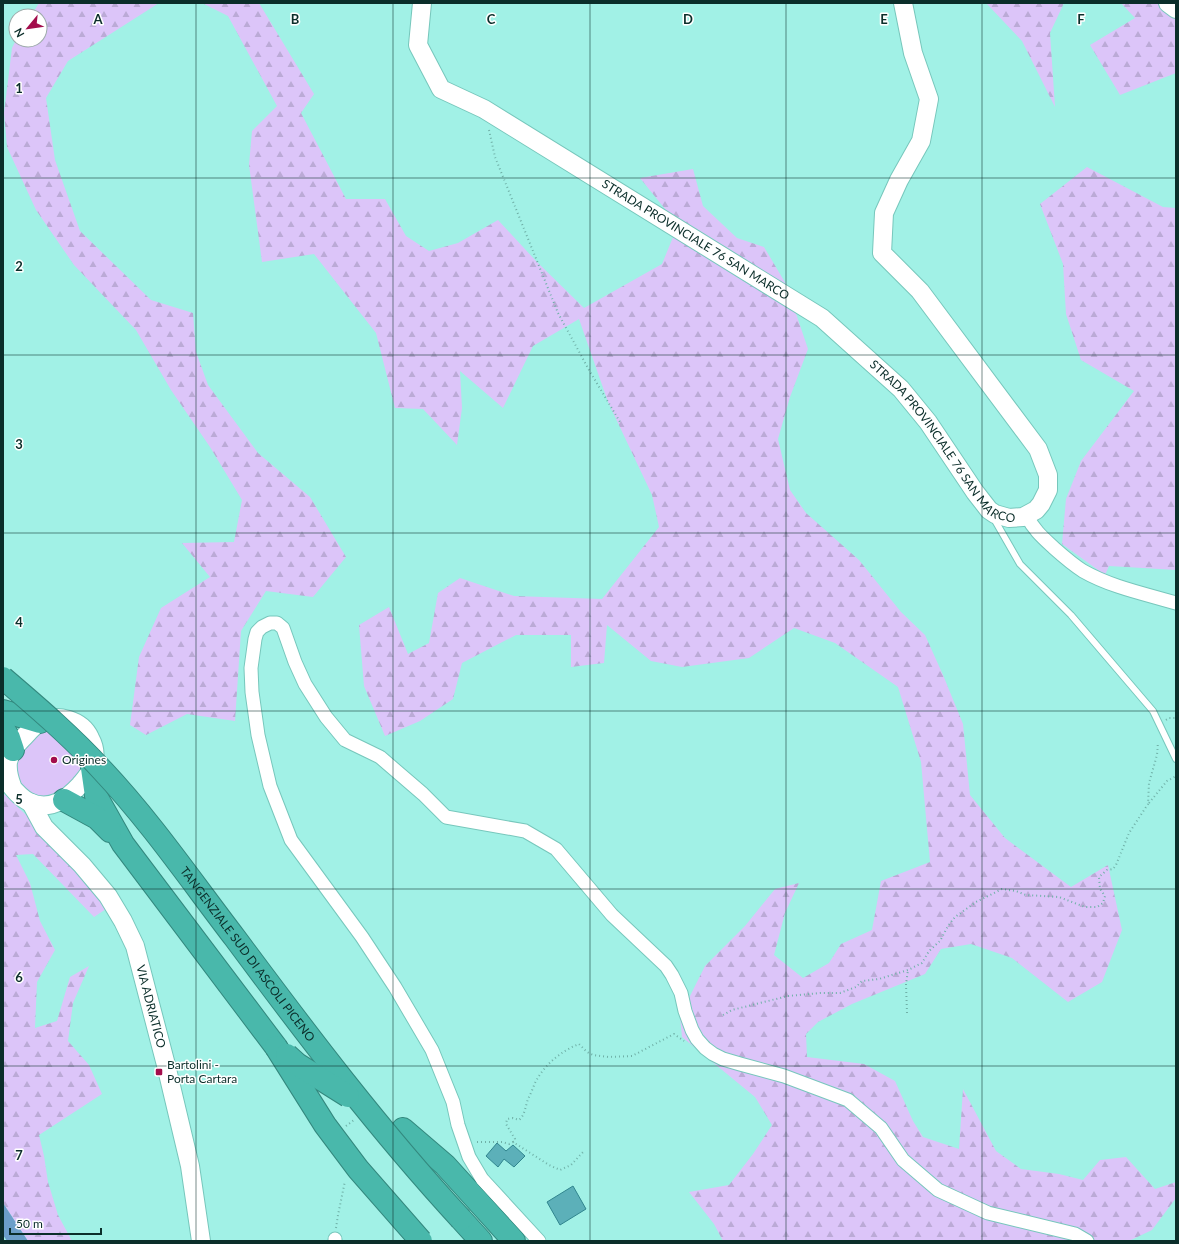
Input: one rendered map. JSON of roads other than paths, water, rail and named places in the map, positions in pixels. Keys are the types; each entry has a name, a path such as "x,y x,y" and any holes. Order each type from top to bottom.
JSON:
{"highway":[{"name":"TANGENZIALE SUD DI ASCOLI PICENO","path":"3,678 42,711 102,770 147,822 348,1088 405,1157 460,1219 482,1241"},
{"path":"3,711 40,722"},
{"path":"3,728 9,738 8,752"},
{"path":"92,768 96,796 123,844 276,1047 326,1125 358,1169 421,1241"},
{"path":"60,802 97,818 123,844"},
{"path":"276,1047 297,1064 403,1129 445,1165 514,1241"}],"street":[{"name":"STRADA PROVINCIALE 76 SAN MARCO","path":"422,3 418,46 441,89 484,109 822,318 901,389 928,422 975,492 989,510 1002,517 1016,518 1026,516 1036,510 1041,504 1048,490 1048,475 1038,449 920,292 882,254 884,213 899,180 921,141 929,99 913,53 903,3"},
{"path":"1168,3 1176,9"},
{"path":"1026,516 1035,530 1082,570 1110,583 1176,603"},
{"path":"539,1241 482,1179 469,1157 458,1125 453,1102 432,1050 395,987 362,937 291,840 270,786 258,735 252,692 251,668 255,638 257,632 262,627 270,623 277,623 283,628 305,684 326,717 345,740 380,757 446,817 525,831 556,848 612,915 666,966 681,993 685,1011 692,1030 697,1039 705,1048 723,1059 784,1076 848,1100 881,1128 903,1160 938,1190 988,1213 1075,1234 1087,1241"},
{"path":"31,803 48,805 60,802 82,782 92,768 94,760 94,747 89,735 83,728 72,721 60,718 51,718 40,722"},
{"name":"VIA ADRIATICO","path":"40,722 8,752 7,782 16,793 31,803 44,827 82,865 108,896 123,921 135,946 166,1065 190,1166 201,1241"},
{"name":"VIA ADRIATICO","path":"60,802 53,808 51,814 53,826 60,842"}],"lane":[{"path":"989,510 1020,564 1071,615 1153,711 1176,759"}],"water":[{"path":"3,1203 28,1241 7,1241 3,1235"}],"place":[{"name":"Origines","path":"54,760"},
{"name":"Bartolini - Porta Cartara","path":"159,1072"}]}
